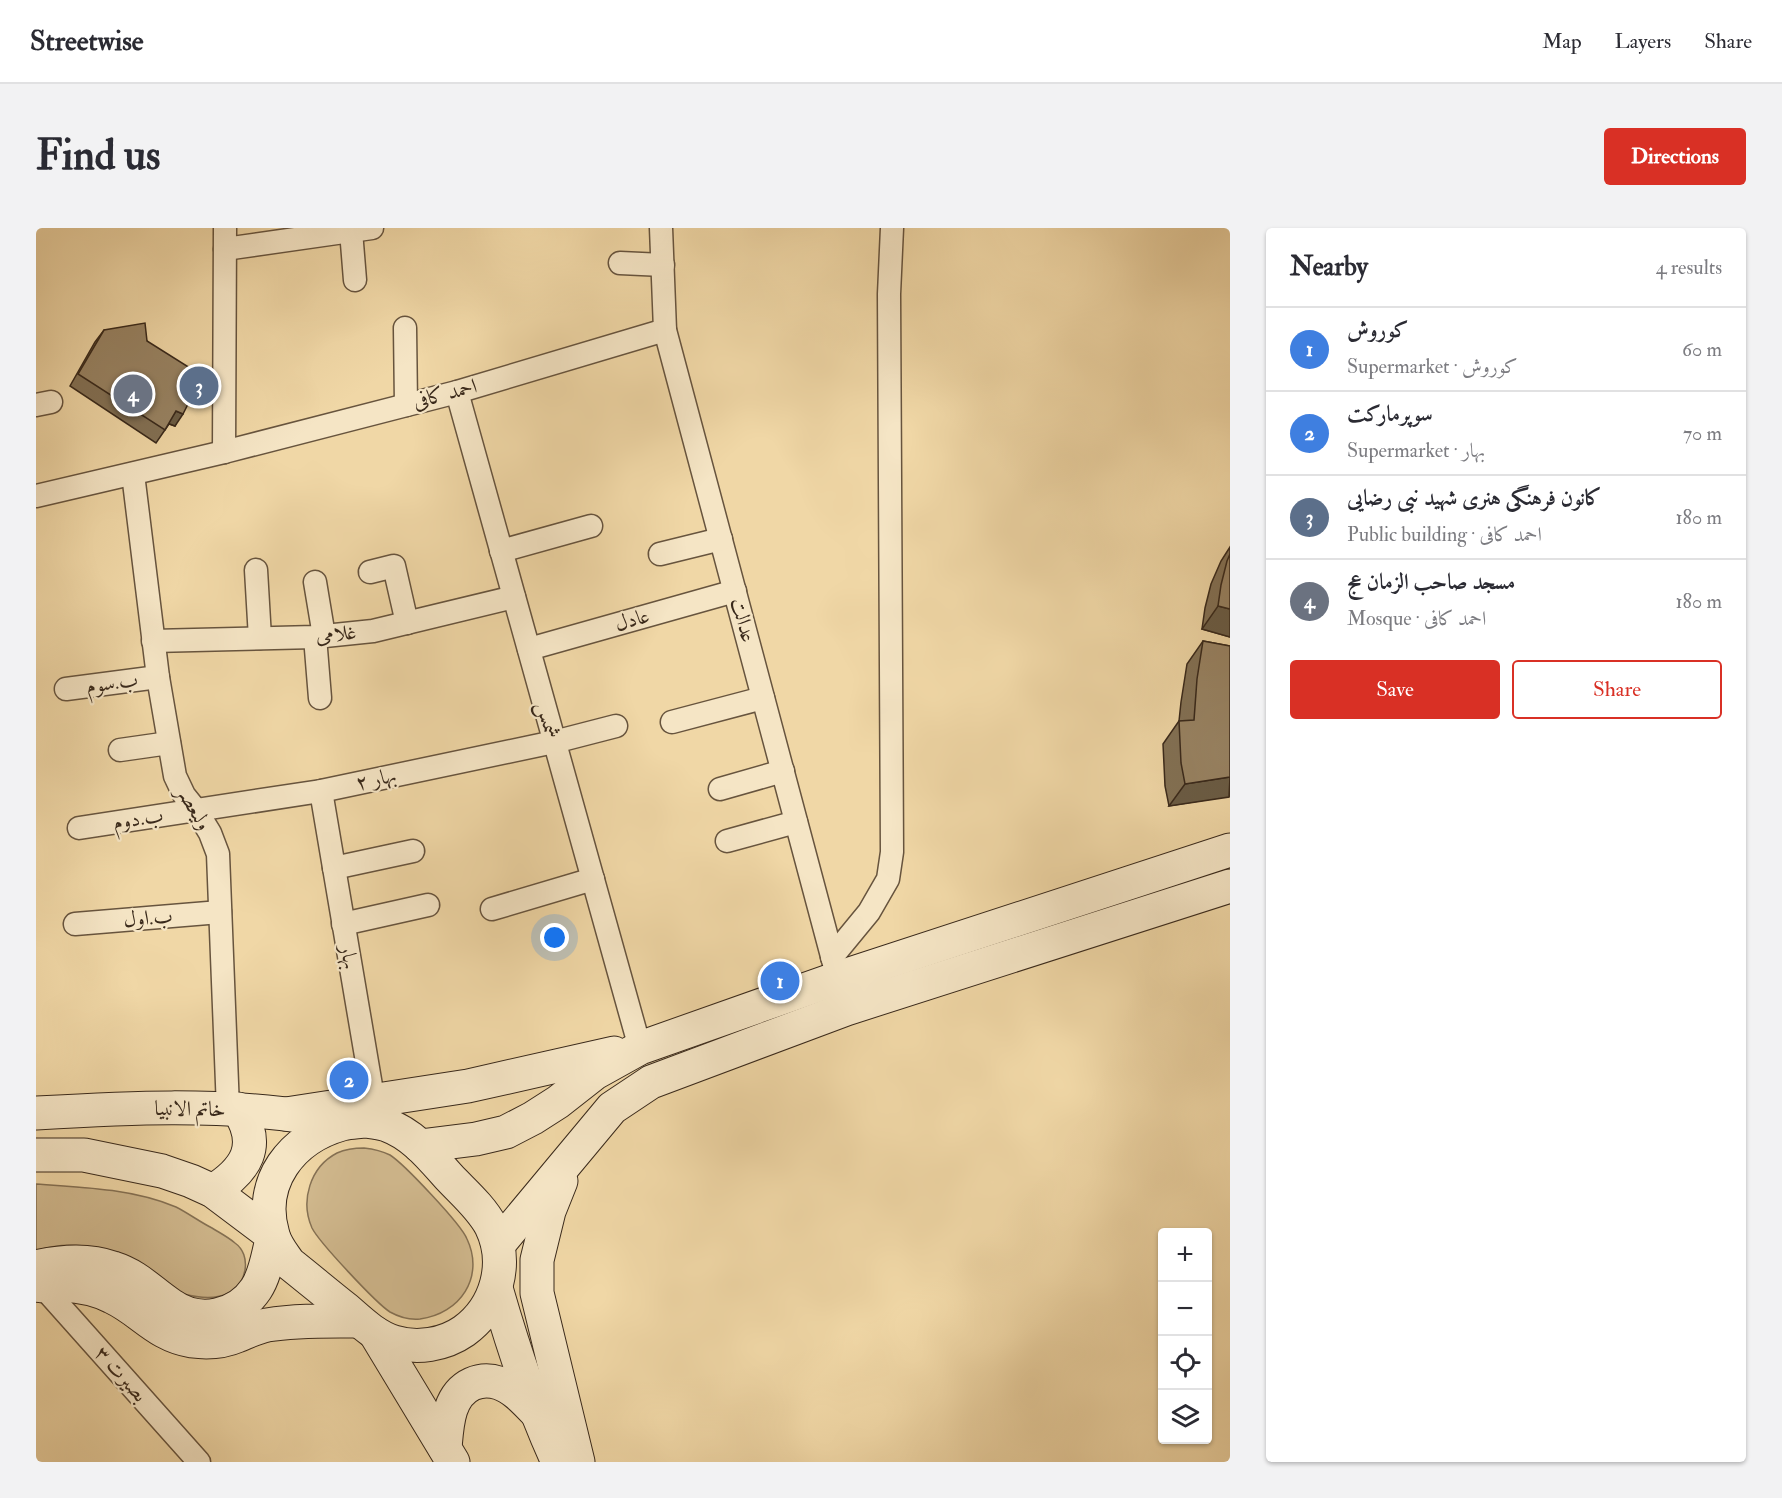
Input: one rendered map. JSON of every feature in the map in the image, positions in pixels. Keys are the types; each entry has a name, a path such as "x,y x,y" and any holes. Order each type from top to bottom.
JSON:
{"main road":[{"path":"420,1146 476,1139 506,1132 558,1102 595,1073 640,1048 835,967 1230,850"},
{"path":"498,1245 612,1108 651,1082 846,1009 1230,885"},
{"path":"286,1114 375,1112 468,1086 640,1048"},
{"name":"خاتم الانبیا","path":"36,1113 117,1108 233,1109 344,1123"},
{"path":"213,1191 236,1175 248,1154 248,1131 244,1119 233,1109"},
{"path":"375,1112 386,1125 405,1134 420,1146 479,1209 498,1245 500,1267 496,1288 487,1307 473,1324 456,1336 436,1344 415,1346 394,1342 367,1327 289,1263 279,1250 273,1236 270,1202 274,1182 283,1163 303,1142 324,1130 344,1123 365,1121 375,1112"},
{"path":"576,1150 549,1210 537,1260 537,1284 541,1311 578,1462"},
{"path":"36,1155 84,1155 162,1171 213,1191 273,1236"},
{"path":"38,1279 54,1263 74,1261 95,1263 130,1275 183,1312 196,1316 224,1314 237,1308 256,1288 263,1275 273,1236"},
{"path":"38,1279 97,1290 114,1297 158,1329 191,1341 221,1341 280,1323 367,1327"},
{"path":"496,1288 513,1348 558,1462"},
{"path":"367,1327 449,1455"},
{"path":"449,1455 446,1427 456,1397 463,1389 475,1383 487,1380 501,1384 514,1392 537,1413"}],"street":[{"name":"عدالت","path":"661,228 665,330 846,1009"},
{"path":"835,967 888,879 892,852 889,294 892,228"},
{"path":"224,452 225,238 362,230 355,279"},
{"path":"620,263 663,265"},
{"path":"405,328 406,405"},
{"name":"احمد کافی","path":"36,496 224,452 457,392 665,330"},
{"name":"شمس","path":"457,392 640,1048"},
{"name":"ولیعصر","path":"133,474 158,677 175,776 184,795 210,833 218,854 233,1109"},
{"path":"501,551 591,526"},
{"path":"660,554 721,539"},
{"path":"370,572 394,566 407,623"},
{"path":"256,570 260,638"},
{"path":"315,582 320,698"},
{"name":"عادل","path":"529,649 735,591"},
{"name":"غلامی","path":"153,641 319,637 373,631 514,597"},
{"name":"ب.سوم","path":"66,689 158,677"},
{"path":"672,722 764,698"},
{"name":"بهار ۲","path":"196,810 321,791 554,742 616,726"},
{"path":"120,750 169,743"},
{"path":"720,789 783,771"},
{"name":"بهار","path":"321,791 375,1112"},
{"name":"ب.دوم","path":"79,828 196,810"},
{"path":"728,841 796,822"},
{"path":"334,868 413,851"},
{"path":"492,909 593,879"},
{"path":"343,924 428,905"},
{"name":"ب.اول","path":"75,924 220,912"},
{"name":"بصیرت ۳","path":"38,1279 199,1462"},
{"path":"170,1429 180,1462"}],"shaded area":[{"path":"364,1148 390,1155 444,1208 463,1231 472,1253 471,1280 457,1302 447,1310 420,1319 401,1317 390,1312 348,1272 312,1228 307,1207 314,1176 328,1159 337,1153"},
{"path":"36,1184 125,1193 176,1207 227,1237 240,1248 244,1255 245,1269 240,1283 229,1293 218,1297 201,1297 184,1294 93,1247 64,1245 36,1251"}],"building":[{"path":"145,323 147,341 198,373 189,389 194,392 183,414 176,411 165,430 78,374 104,330"},
{"path":"1230,554 1230,609 1218,606"},
{"path":"1203,641 1230,646 1230,777 1185,784 1181,763 1179,721 1194,720"}],"place":[{"name":"کانون فرهنگی هنری شهید نبی رضایی","path":"199,386"},
{"name":"مسجد صاحب الزمان عج","path":"133,394"},
{"name":"کوروش","path":"780,981"},
{"name":"سوپرمارکت","path":"349,1080"}]}
